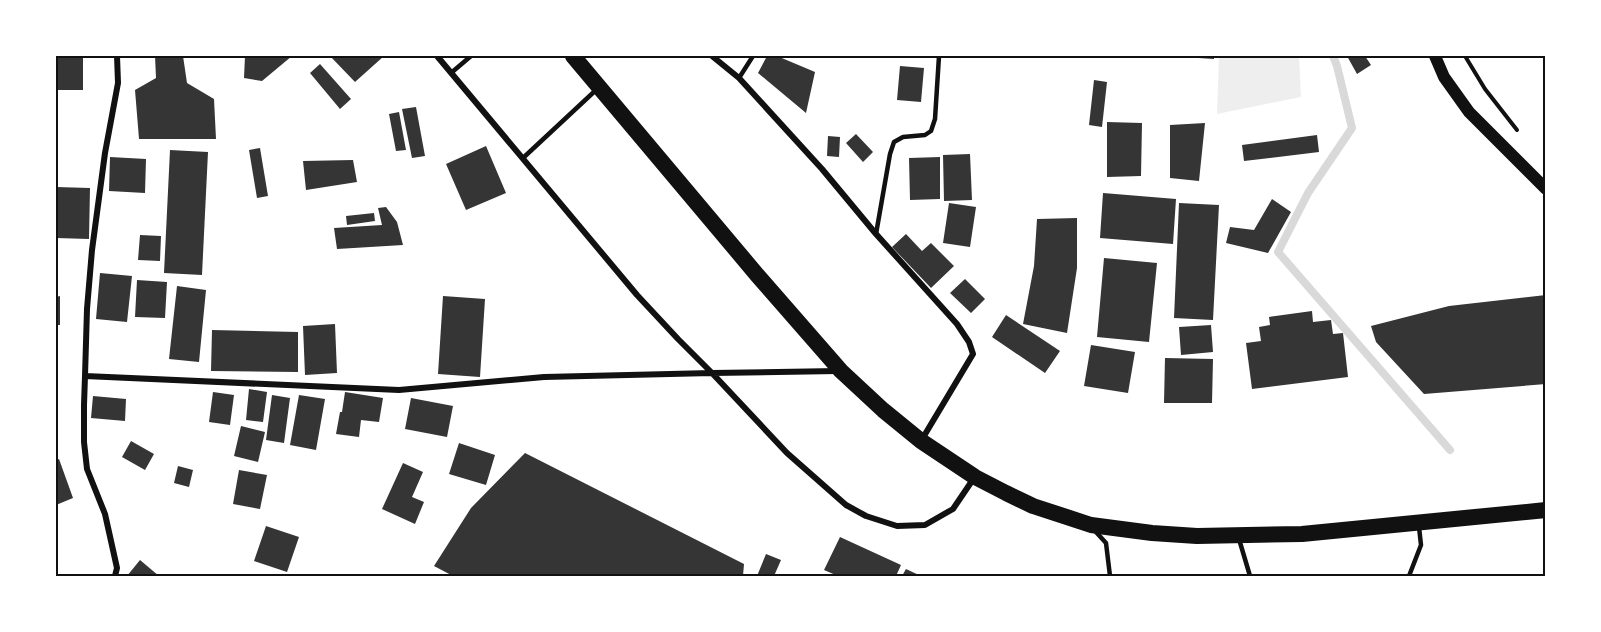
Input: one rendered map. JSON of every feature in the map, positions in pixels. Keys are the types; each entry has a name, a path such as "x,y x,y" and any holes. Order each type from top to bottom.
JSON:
{"highway":[{"path":"573,56 841,371 921,441 975,477 1033,506 1091,525 1197,536 1314,533 1545,510"}],"main road":[{"path":"1435,56 1444,77 1469,112 1545,189"}],"street":[{"path":"115,576 117,568 105,514 87,469 84,405 91,262 105,153 118,83 117,56"},
{"path":"437,56 637,295 787,453 846,505 866,516 897,526 925,525 953,509 975,477"},
{"path":"712,56 739,78 822,169 876,234 957,324 969,342 973,354 921,441"},
{"path":"85,376 399,390 544,377 841,371"}],"lane":[{"path":"452,73 471,56"},
{"path":"739,78 753,56"},
{"path":"876,234 894,142 903,136 925,135 931,130 935,119 939,56"},
{"path":"523,158 599,87"},
{"path":"1409,576 1420,545 1418,522"},
{"path":"1091,525 1106,543 1110,576"},
{"path":"1239,536 1250,576"}],"path":[{"path":"1465,56 1485,89 1519,132"}],"shaded area":[{"path":"1219,56 1299,56 1301,97 1217,114"}],"building":[{"path":"56,56 83,56 83,90 56,90"},
{"path":"155,56 183,56 187,83 214,99 216,139 139,139 135,90 156,78"},
{"path":"245,56 292,56 262,81 244,78"},
{"path":"330,56 384,56 355,82"},
{"path":"767,56 777,56 815,72 806,113 758,73"},
{"path":"1214,56 1214,59 1183,57"},
{"path":"1347,56 1365,56 1371,65 1357,74"},
{"path":"320,64 351,99 340,109 310,73"},
{"path":"900,66 924,68 921,102 897,100"},
{"path":"1094,80 1107,82 1102,127 1089,125"},
{"path":"416,107 425,156 412,158 402,109"},
{"path":"399,112 406,150 396,151 389,114"},
{"path":"1107,122 1142,123 1141,176 1107,177"},
{"path":"1205,123 1199,181 1170,178 1170,125"},
{"path":"856,134 873,152 863,162 846,143"},
{"path":"1317,135 1319,152 1244,161 1242,145"},
{"path":"828,136 840,137 839,157 827,156"},
{"path":"486,146 506,193 466,210 446,164"},
{"path":"260,148 268,196 257,198 249,150"},
{"path":"170,150 208,152 202,275 164,273"},
{"path":"970,154 972,200 944,201 943,155"},
{"path":"110,157 146,159 145,193 109,191"},
{"path":"940,157 940,199 910,200 909,158"},
{"path":"353,160 357,182 306,190 303,161"},
{"path":"56,187 90,188 89,239 56,238"},
{"path":"1103,193 1176,199 1173,244 1100,238"},
{"path":"1272,199 1291,212 1268,253 1226,243 1230,227 1254,230"},
{"path":"949,203 976,207 970,247 943,243"},
{"path":"1179,203 1219,205 1213,320 1174,318"},
{"path":"386,207 397,222 403,245 337,249 334,228 382,225 378,208"},
{"path":"374,213 375,221 347,225 346,216"},
{"path":"1077,218 1077,268 1067,333 1023,324 1034,266 1037,219"},
{"path":"906,234 922,251 931,243 954,266 931,288 892,247"},
{"path":"140,235 161,236 160,261 138,260"},
{"path":"1104,258 1157,263 1149,342 1097,337"},
{"path":"100,273 132,276 127,322 96,319"},
{"path":"965,279 985,299 971,313 950,293"},
{"path":"137,280 167,282 165,318 135,317"},
{"path":"177,286 206,290 199,362 169,359"},
{"path":"1546,295 1546,384 1424,394 1376,342 1371,326 1449,306"},
{"path":"60,296 60,325 56,325 56,297"},
{"path":"443,296 485,299 480,377 438,374"},
{"path":"1312,311 1313,322 1331,320 1333,334 1343,333 1348,377 1252,389 1246,343 1261,341 1259,327 1270,325 1269,317"},
{"path":"1006,315 1060,351 1045,373 992,337"},
{"path":"335,324 337,373 305,375 303,326"},
{"path":"1211,325 1213,352 1181,355 1179,327"},
{"path":"212,330 298,332 298,372 211,371"},
{"path":"1091,345 1135,352 1128,393 1084,386"},
{"path":"1165,358 1213,359 1212,403 1164,403"},
{"path":"249,389 267,392 263,422 246,420"},
{"path":"213,392 234,395 230,425 209,422"},
{"path":"345,392 383,398 379,422 361,420 359,437 336,434"},
{"path":"272,395 290,398 284,443 266,440"},
{"path":"299,395 325,399 316,450 290,445"},
{"path":"93,396 126,399 125,421 91,418"},
{"path":"411,398 453,406 447,437 405,429"},
{"path":"241,426 265,432 258,462 234,456"},
{"path":"131,441 154,454 145,470 122,457"},
{"path":"459,443 495,455 486,485 449,474"},
{"path":"525,453 744,564 743,576 453,576 434,566 471,508"},
{"path":"59,459 73,498 56,505 56,460"},
{"path":"403,463 423,472 412,497 424,502 415,524 382,509"},
{"path":"178,466 193,470 189,487 174,483"},
{"path":"239,470 267,475 260,509 233,504"},
{"path":"266,526 299,537 287,572 254,561"},
{"path":"840,537 901,565 896,576 838,576 824,570"},
{"path":"766,554 781,560 774,576 757,576"},
{"path":"140,560 159,576 127,576"},
{"path":"906,569 921,576 902,576"}],"waterway":[{"path":"1333,56 1352,128 1308,193 1278,252 1450,450"}]}
